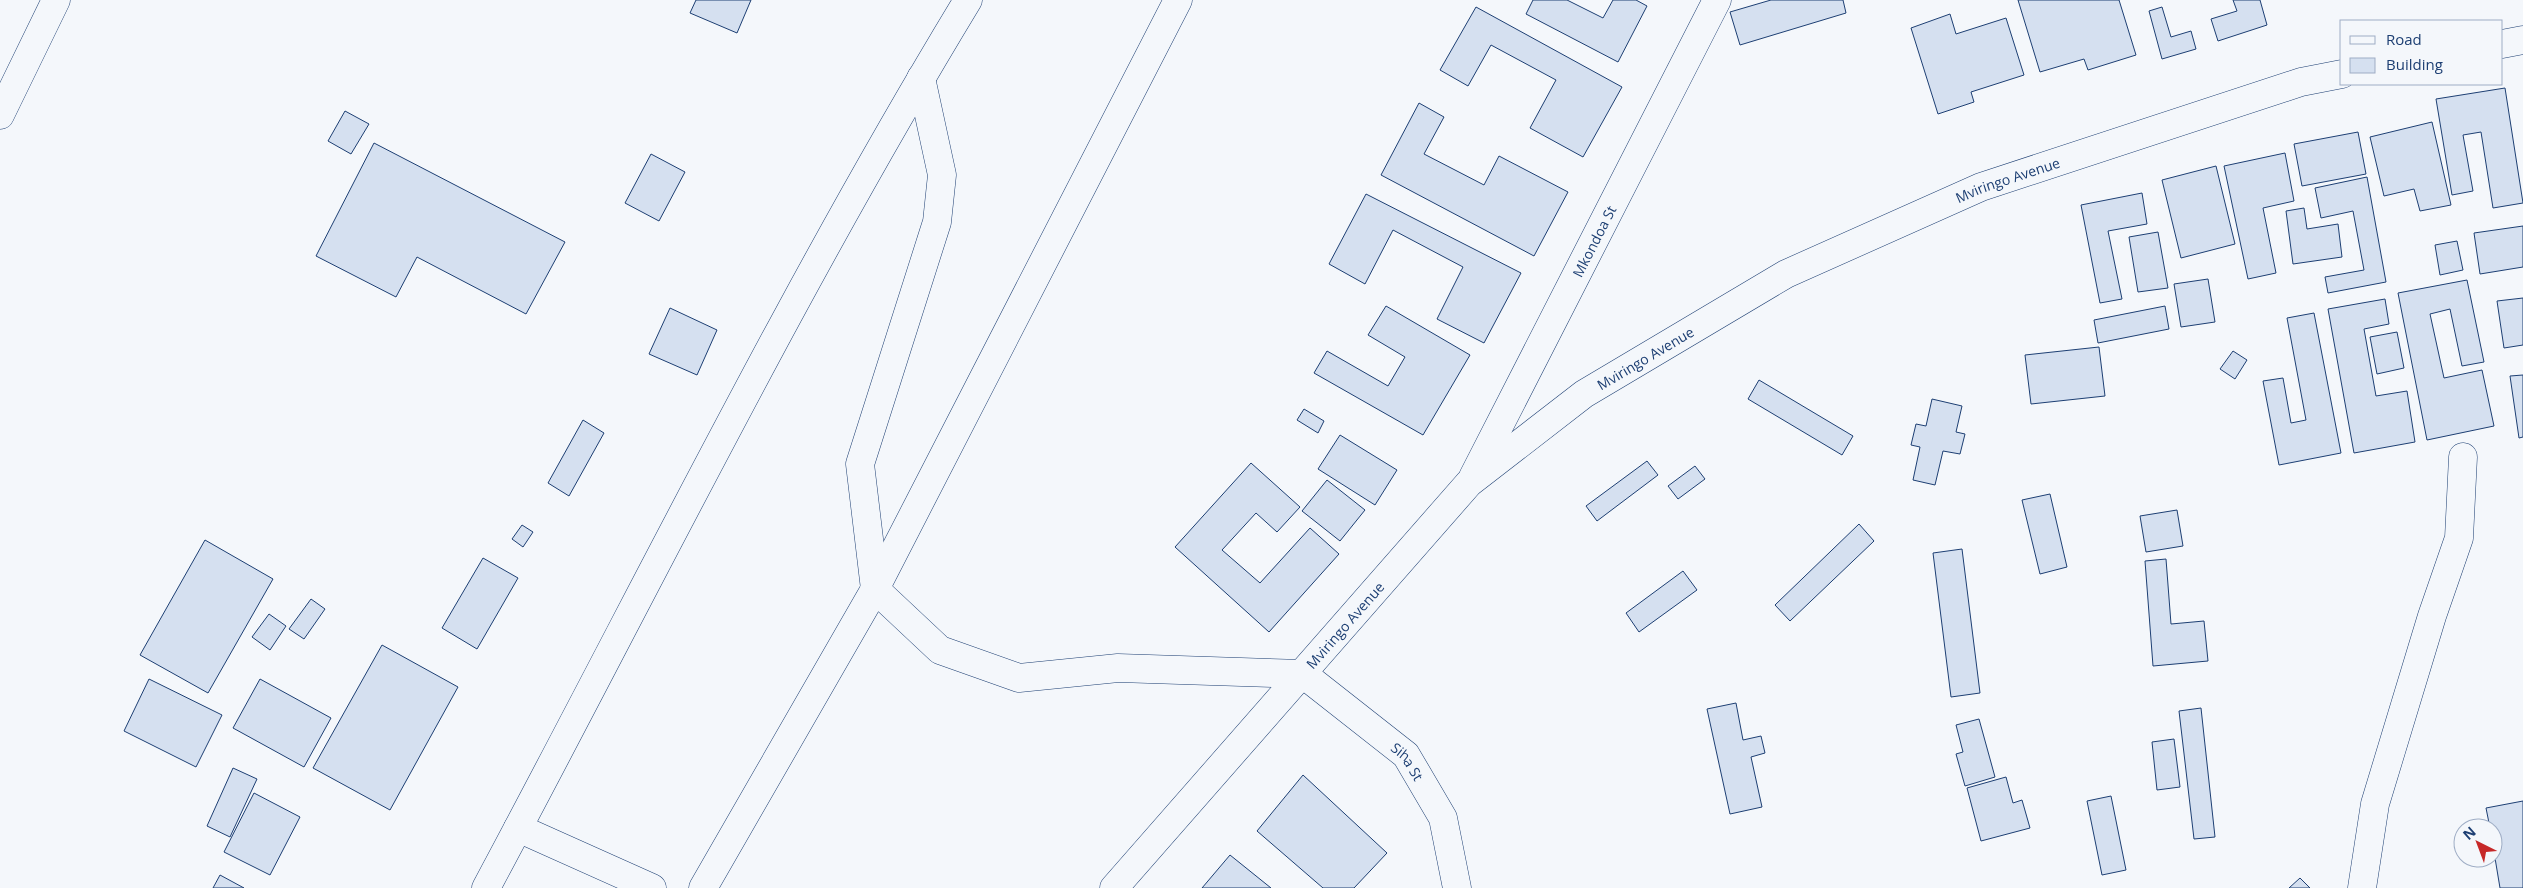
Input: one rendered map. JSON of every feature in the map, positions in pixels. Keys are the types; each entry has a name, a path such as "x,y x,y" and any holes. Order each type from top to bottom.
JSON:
{"main road":[{"path":"486,888 817,260 968,0"},
{"path":"703,888 875,590 1178,0"},
{"name":"Mkondoa St","path":"1469,483 1718,0"},
{"path":"0,115 54,1"},
{"path":"2503,44 2523,40"},
{"name":"Mviringo Avenue","path":"1114,888 1469,483 1584,394 1786,274 1981,187 2301,82 2340,74"},
{"path":"921,78 942,175 937,222 860,464 875,590 940,650 1019,678 1118,668 1303,674"},
{"path":"2362,888 2376,804 2430,624 2459,538 2463,457"},
{"name":"Siha St","path":"1303,674 1406,754 1444,818 1456,888"},
{"path":"518,828 652,888"}],"building":[{"path":"696,0 751,0 737,33 690,13"},
{"path":"1533,0 1567,0 1603,18 1613,0 1636,0 1647,6 1618,62 1526,14"},
{"path":"1771,0 1843,0 1846,13 1740,45 1730,12"},
{"path":"2018,0 2119,0 2136,55 2088,70 2084,59 2040,72"},
{"path":"2233,0 2260,0 2267,25 2218,41 2211,19 2237,11"},
{"path":"1476,7 1622,87 1583,157 1530,128 1556,80 1491,45 1468,86 1440,70"},
{"path":"2162,7 2171,37 2191,31 2196,49 2162,59 2149,11"},
{"path":"1950,14 1956,34 2006,18 2024,75 1971,92 1974,102 1938,114 1911,28"},
{"path":"2505,88 2523,203 2493,208 2481,132 2463,135 2473,191 2452,195 2436,99"},
{"path":"1419,103 1444,117 1424,154 1484,185 1499,156 1568,192 1534,256 1381,175"},
{"path":"345,111 369,124 351,154 328,141"},
{"path":"2432,122 2451,205 2420,211 2414,189 2384,196 2370,137"},
{"path":"2358,132 2366,174 2302,186 2294,144"},
{"path":"374,143 565,242 526,314 417,257 396,297 316,256"},
{"path":"2285,153 2294,201 2263,208 2276,273 2248,279 2224,166"},
{"path":"651,154 685,172 659,221 625,203"},
{"path":"2216,166 2235,244 2181,258 2162,180"},
{"path":"2367,177 2386,282 2328,293 2325,277 2364,270 2353,211 2321,218 2315,188"},
{"path":"2142,193 2147,224 2108,231 2122,299 2100,303 2081,205"},
{"path":"1366,194 1521,273 1484,343 1437,319 1463,267 1393,230 1365,284 1329,264"},
{"path":"2304,208 2307,229 2338,224 2342,257 2293,264 2286,211"},
{"path":"2523,226 2523,267 2480,274 2474,233"},
{"path":"2158,232 2168,288 2138,292 2129,237"},
{"path":"2457,241 2463,270 2440,275 2435,245"},
{"path":"2208,279 2215,322 2181,327 2174,284"},
{"path":"2467,280 2484,362 2462,366 2450,309 2430,314 2444,378 2482,370 2494,426 2427,440 2398,293"},
{"path":"2523,298 2523,345 2504,348 2497,301"},
{"path":"2385,299 2389,324 2364,329 2376,396 2407,391 2415,442 2354,453 2328,309"},
{"path":"1386,306 1470,355 1423,435 1314,373 1327,351 1388,386 1405,357 1368,335"},
{"path":"2165,306 2169,329 2098,343 2094,320"},
{"path":"670,308 717,330 697,375 649,354"},
{"path":"2314,313 2341,453 2279,465 2263,381 2283,378 2291,423 2306,420 2287,318"},
{"path":"2397,332 2404,368 2377,374 2370,337"},
{"path":"2099,347 2105,396 2031,404 2025,355"},
{"path":"2233,351 2247,360 2235,379 2220,369"},
{"path":"2523,375 2523,437 2519,438 2510,376"},
{"path":"1759,380 1853,436 1842,455 1748,399"},
{"path":"1932,399 1962,406 1956,432 1965,434 1960,454 1943,451 1935,485 1913,480 1920,447 1911,445 1916,424 1926,426"},
{"path":"1304,409 1324,421 1318,433 1297,420"},
{"path":"583,420 604,433 569,496 548,483"},
{"path":"1340,435 1397,470 1375,505 1318,469"},
{"path":"1647,461 1658,475 1597,521 1586,506"},
{"path":"1251,463 1300,507 1277,532 1256,513 1222,550 1260,583 1310,528 1339,554 1269,632 1175,547"},
{"path":"1695,466 1705,479 1678,499 1668,486"},
{"path":"1327,480 1365,510 1340,541 1302,511"},
{"path":"2050,494 2067,567 2040,574 2022,500"},
{"path":"2177,510 2183,546 2146,552 2140,516"},
{"path":"1859,524 1874,541 1790,621 1775,605"},
{"path":"522,525 533,532 523,547 512,539"},
{"path":"205,540 273,579 208,693 140,655"},
{"path":"1962,549 1980,693 1951,697 1933,553"},
{"path":"483,558 518,578 477,649 442,628"},
{"path":"2166,559 2171,624 2204,621 2208,661 2153,666 2145,561"},
{"path":"1683,571 1697,590 1639,632 1626,613"},
{"path":"311,599 325,609 304,639 289,629"},
{"path":"269,614 286,626 270,650 252,637"},
{"path":"382,645 458,687 390,810 313,768"},
{"path":"149,679 222,715 196,767 124,731"},
{"path":"260,679 331,718 304,767 233,728"},
{"path":"1736,703 1743,740 1761,736 1765,753 1751,757 1762,807 1730,814 1707,709"},
{"path":"2201,708 2215,837 2194,839 2179,711"},
{"path":"1979,719 1995,777 1965,786 1956,754 1963,752 1956,725"},
{"path":"2174,739 2180,787 2157,790 2152,742"},
{"path":"233,768 257,779 230,837 207,826"},
{"path":"1303,775 1387,853 1354,888 1323,888 1257,831"},
{"path":"2006,777 2013,803 2022,800 2030,828 1981,841 1967,788"},
{"path":"254,793 300,817 270,875 224,852"},
{"path":"2111,796 2126,870 2102,875 2087,801"},
{"path":"2523,801 2523,888 2500,888 2497,868 2503,868 2503,818 2488,818 2486,808"},
{"path":"1230,855 1271,888 1202,888"},
{"path":"220,875 244,888 213,888"},
{"path":"2300,878 2310,888 2289,888"}]}
